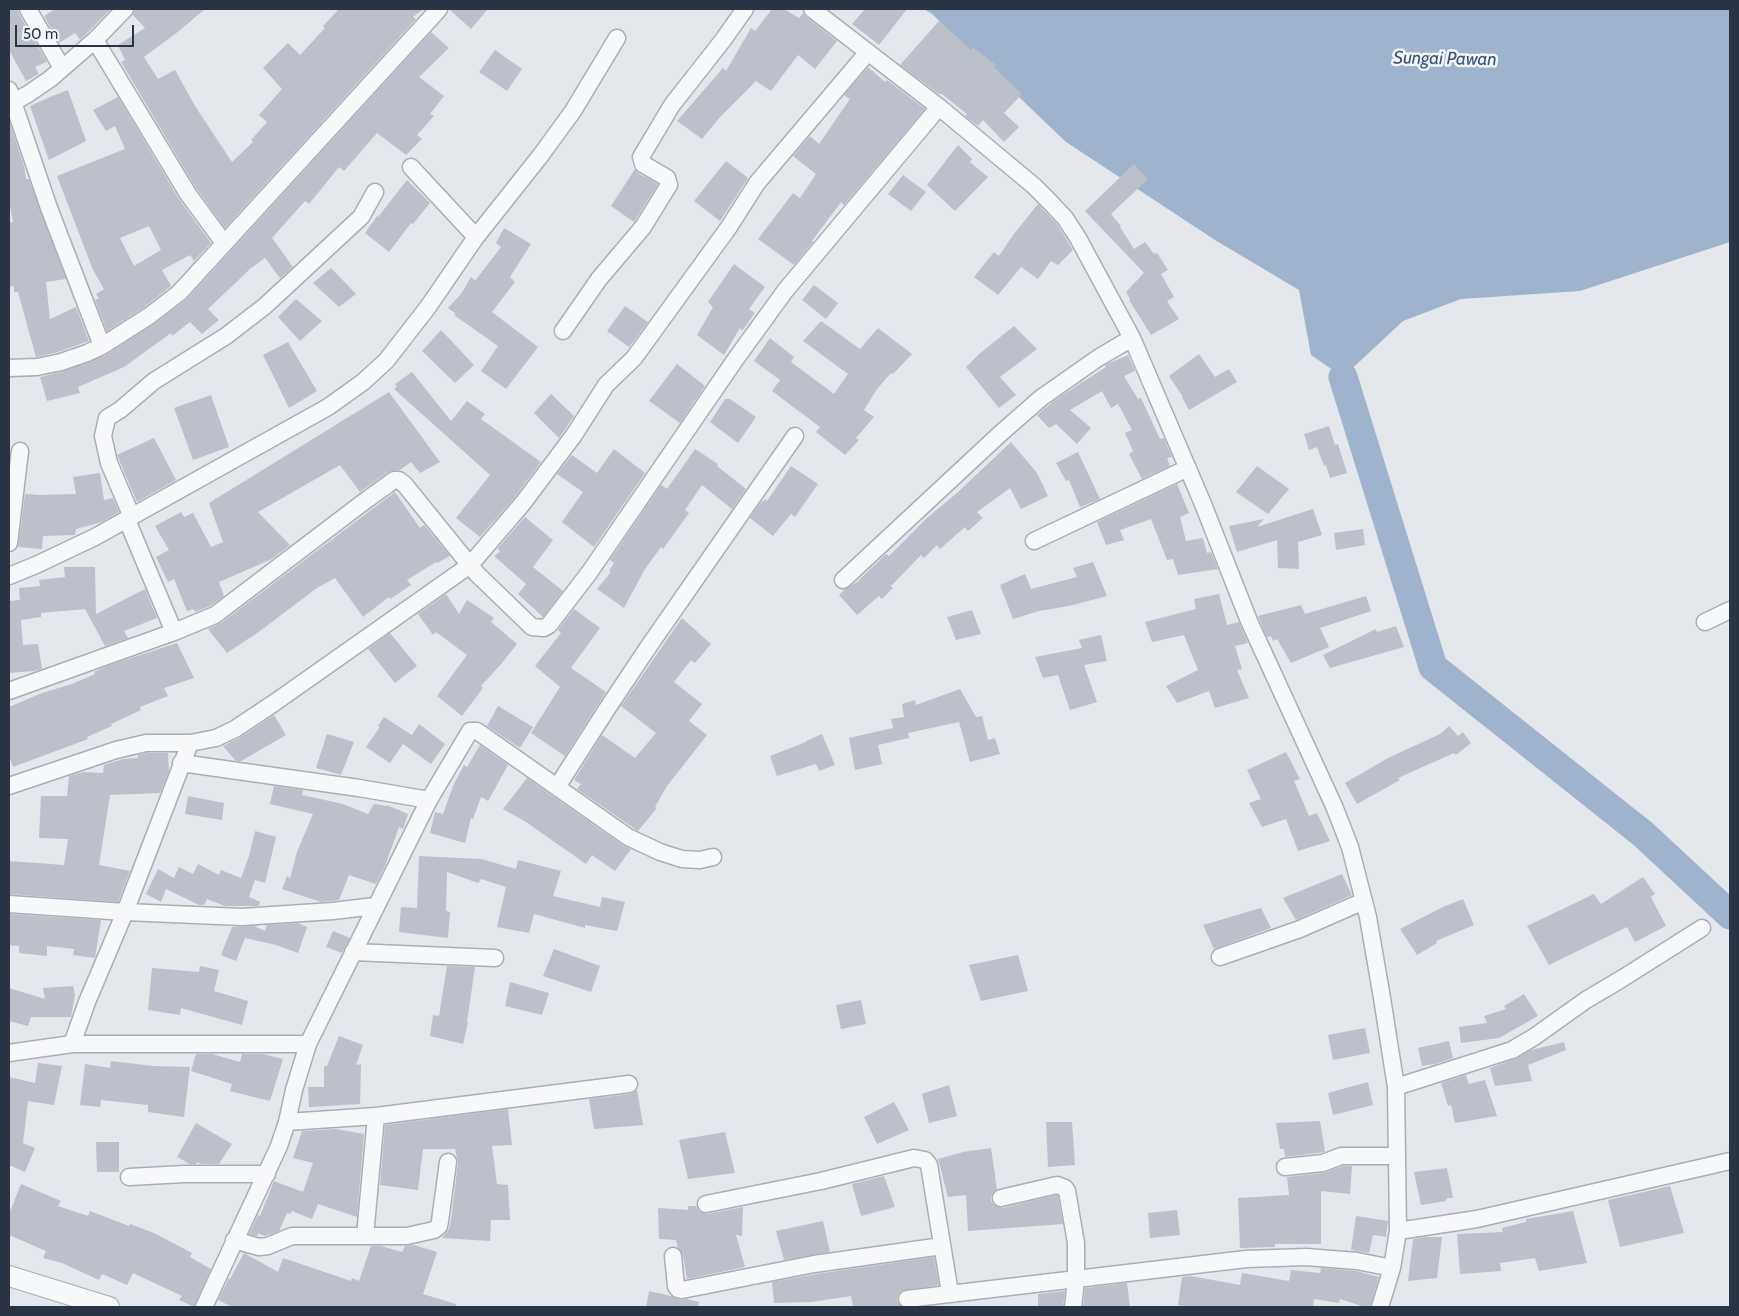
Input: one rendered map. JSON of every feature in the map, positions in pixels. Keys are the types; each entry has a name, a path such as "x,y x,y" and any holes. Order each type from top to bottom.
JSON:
{"street":[{"path":"28,9 62,68"},
{"path":"102,346 10,99 28,94 62,68 95,40 125,9"},
{"path":"9,368 36,367 61,362 87,353 102,346 149,316 179,293 439,9"},
{"path":"563,331 599,279 643,226 669,185 667,178 642,164 641,156 672,105 745,9"},
{"path":"812,9 939,107 1034,186 1065,218 1078,238 1132,338 1188,468 1240,599 1334,806 1350,847 1364,901 1396,1087 1398,1230 1392,1268 1380,1307"},
{"path":"9,576 45,561 130,519 328,407 363,382 386,361 428,307 476,237 573,111 617,38"},
{"path":"95,40 188,194 224,243"},
{"path":"9,786 116,750 146,743 190,743 216,738 235,729 274,704 470,565 524,503 574,435 606,385 634,358 729,227 757,183 868,52"},
{"path":"9,690 174,632 215,615 309,542 394,480 401,481 405,485 470,565 521,618 532,627 544,628 549,625 623,525 735,360 785,291 939,107"},
{"path":"411,167 476,237"},
{"path":"174,632 109,463 103,436 107,418 120,410 154,381 226,336 265,306 361,217 375,192"},
{"path":"843,580 1041,398 1098,358 1132,338"},
{"path":"557,787 643,654 795,436"},
{"path":"9,543 20,451"},
{"path":"1034,541 1188,468"},
{"path":"1705,622 1730,610"},
{"path":"204,1307 279,1146 308,1044 429,800 470,731 473,730 487,738 628,837 660,852 682,859 700,860 713,856"},
{"path":"72,1044 190,743"},
{"path":"181,763 429,800"},
{"path":"1220,957 1300,929 1364,901"},
{"path":"9,904 125,912 242,917 375,906"},
{"path":"1396,1087 1512,1050 1534,1037 1586,1000 1702,928"},
{"path":"353,952 495,958"},
{"path":"9,1053 72,1044 308,1044"},
{"path":"287,1122 376,1116 629,1084"},
{"path":"365,1236 376,1116"},
{"path":"1285,1167 1323,1163 1340,1156 1397,1156"},
{"path":"706,1204 821,1181 914,1158 920,1159 928,1162 929,1165 950,1293"},
{"path":"234,1240 259,1247 268,1246 292,1236 407,1236 434,1230 439,1226 448,1162"},
{"path":"1398,1230 1477,1219 1730,1162"},
{"path":"129,1177 184,1174 267,1174"},
{"path":"1001,1198 1057,1185 1065,1188 1075,1232 1076,1280 1073,1307"},
{"path":"673,1256 676,1286 682,1290 814,1264 942,1246"},
{"path":"907,1299 1226,1261 1285,1257 1349,1260 1392,1268"},
{"path":"9,1276 109,1307"}],"water":[{"name":"Sungai Pawan","path":"924,9 1730,9 1730,242 1580,291 1461,299 1403,321 1343,377 1311,355 1299,290 1215,240 1066,142 932,14"}],"building":[{"path":"9,9 18,9 19,14 47,62 35,67 39,74 26,81 9,50"},
{"path":"55,9 111,9 80,40 75,33 59,43 44,16"},
{"path":"135,9 205,9 144,57 158,79 175,70 195,106 232,162 253,142 251,140 267,122 259,115 282,89 263,68 288,43 300,55 325,28 323,26 339,9 424,9 413,17 416,19 225,228 196,188 121,62 125,60 118,45 145,28 133,15"},
{"path":"449,9 488,9 471,29"},
{"path":"772,9 784,9 799,18 803,13 837,41 815,69 798,55 771,91 756,81 720,117 702,139 677,121 723,68 726,71 751,28 755,31"},
{"path":"865,9 907,9 879,45 852,24"},
{"path":"939,21 971,50 973,47 996,65 994,67 1022,94 1004,113 1019,127 1004,142 983,120 978,126 965,116 967,114 942,94 939,94 900,65"},
{"path":"431,32 449,48 419,77 444,96 430,114 434,116 417,135 422,139 406,155 377,133 344,171 339,167 309,204 305,201 272,238 293,267 280,278 265,258 250,269 208,309 219,320 202,334 190,322 172,336 171,333 124,367 78,387 80,393 47,401 40,377 64,371 106,355 154,324 186,300"},
{"path":"495,50 522,69 507,91 479,72"},
{"path":"868,67 885,82 887,80 925,109 844,205 841,202 794,265 758,239 793,193 800,198 816,174 793,156 810,136 819,144 850,99 844,95"},
{"path":"68,90 86,141 49,160 30,106"},
{"path":"118,97 179,199 211,243 194,261 190,255 162,270 171,286 143,308 107,331 95,300 99,298 96,294 104,289 93,270 57,176 125,149 115,126 106,131 93,110","holes":["149,226 161,250 134,266 120,238"]},
{"path":"9,120 24,166 26,179 29,179 66,279 46,282 50,319 76,307 89,341 58,352 36,357 18,292 14,292 14,286 9,287 9,222 13,222 9,201"},
{"path":"958,145 972,159 970,162 988,177 955,211 927,185"},
{"path":"726,161 748,178 720,221 694,201"},
{"path":"1134,164 1148,179 1111,214 1121,226 1134,249 1145,242 1154,254 1157,253 1168,270 1161,274 1174,297 1167,301 1179,319 1151,335 1126,292 1144,273 1085,211"},
{"path":"635,169 638,173 658,184 634,222 611,206"},
{"path":"903,175 926,192 911,211 888,194"},
{"path":"407,180 430,203 413,224 411,223 389,252 365,233"},
{"path":"1038,204 1057,224 1073,250 1058,265 1051,261 1038,279 1021,267 998,295 974,277 994,252 999,256"},
{"path":"504,228 531,244 510,277 515,282 492,312 538,347 506,389 481,371 498,346 454,315 456,314 448,308 461,294 471,277 475,281 501,247 496,243"},
{"path":"734,264 765,287 749,309 755,313 742,331 740,328 724,355 697,335 713,307 708,302"},
{"path":"331,268 356,294 339,307 313,283"},
{"path":"814,285 838,303 826,319 802,300"},
{"path":"296,299 322,321 300,341 278,317"},
{"path":"625,306 648,322 629,347 607,331"},
{"path":"821,321 860,349 878,328 912,354 877,389 864,410 874,417 856,438 859,440 845,455 816,432 820,427 772,391 780,380 754,361 770,338 794,357 791,362 834,394 848,374 803,341"},
{"path":"1014,326 1037,349 1000,377 1016,395 999,408 966,367"},
{"path":"441,330 474,365 455,383 422,351"},
{"path":"288,342 317,391 289,408 263,355"},
{"path":"1199,354 1215,377 1229,369 1237,382 1189,410 1169,376"},
{"path":"1128,355 1135,371 1124,376 1138,399 1141,398 1160,439 1164,438 1172,457 1167,458 1170,466 1142,479 1129,454 1133,451 1125,433 1132,430 1118,404 1111,408 1102,391 1070,410 1091,428 1077,444 1056,424 1049,428 1037,415 1055,400 1106,367 1105,365"},
{"path":"677,364 705,386 680,423 649,401"},
{"path":"412,372 451,421 467,401 485,414 481,419 541,462 515,497 480,537 456,518 490,475 394,389 397,387 395,384"},
{"path":"389,392 440,462 420,473 411,462 400,470 388,472 360,492 340,465 258,512 290,545 272,559 219,582 224,596 210,606 195,612 193,609 187,611 174,579 168,582 156,557 169,550 155,526 181,512 184,517 193,513 211,547 223,542 209,503"},
{"path":"551,394 574,416 559,438 534,413"},
{"path":"211,395 229,447 193,460 174,408"},
{"path":"725,399 730,399 756,417 738,443 710,422"},
{"path":"1329,426 1335,445 1338,444 1347,473 1330,478 1317,447 1309,450 1304,434"},
{"path":"154,438 176,480 137,502 117,455"},
{"path":"1011,442 1037,473 1048,496 1021,509 1010,488 977,512 983,518 968,531 965,527 940,549 937,545 924,558 921,555 891,586 893,588 882,599 879,596 857,615 839,595 857,582 886,554 889,556 928,517 957,493"},
{"path":"614,449 645,473 594,547 562,522 583,492 557,474 572,455 597,473"},
{"path":"695,449 718,464 717,466 746,489 732,509 702,485 685,510 689,513 663,549 661,547 645,569 624,608 597,589 611,572 609,571 614,563 610,560 661,485 667,489"},
{"path":"1078,452 1100,499 1080,507 1069,480 1066,481 1056,463"},
{"path":"791,466 818,484 795,517 791,514 773,536 750,518 762,501 765,499 767,501"},
{"path":"1257,466 1289,489 1268,514 1236,492"},
{"path":"100,473 104,500 113,498 119,512 102,522 76,529 75,535 43,536 42,549 18,547 25,494 76,494 73,477"},
{"path":"1177,484 1189,513 1180,517 1186,541 1203,538 1207,553 1211,552 1218,569 1178,575 1173,559 1167,560 1151,519 1120,530 1124,540 1106,545 1097,522"},
{"path":"395,492 420,528 424,525 450,556 436,562 407,580 411,585 390,599 389,597 363,617 335,578 317,588 227,653 208,629 221,623"},
{"path":"1313,509 1322,535 1298,542 1299,569 1278,568 1277,540 1237,552 1229,526 1264,519 1257,527"},
{"path":"525,517 553,540 533,567 563,591 543,617 518,594 526,584 494,556 500,552 498,548"},
{"path":"1363,529 1365,545 1336,550 1334,533"},
{"path":"1093,562 1107,596 1069,606 1039,611 1013,619 1000,585 1025,574 1031,589 1077,577 1073,568"},
{"path":"64,567 95,567 96,614 145,589 157,618 124,631 128,638 105,646 85,609 41,613 41,617 21,620 23,645 38,644 42,669 9,673 9,601 20,600 19,588 40,586 39,580 65,577"},
{"path":"446,594 459,614 467,600 494,618 491,622 517,644 481,686 483,688 462,716 437,696 467,655 436,632 433,635 418,614"},
{"path":"1219,594 1227,625 1239,622 1248,643 1235,646 1242,669 1237,670 1249,698 1215,708 1209,691 1177,703 1166,686 1198,670 1184,635 1152,642 1145,622 1196,609 1194,599"},
{"path":"1366,596 1371,611 1320,628 1329,647 1291,663 1277,639 1273,641 1271,636 1267,637 1258,616 1301,605 1305,614"},
{"path":"574,609 600,628 571,668 606,692 565,756 531,733 560,687 535,666 561,633 558,630"},
{"path":"972,610 981,634 956,640 947,617"},
{"path":"682,618 711,644 695,663 691,660 674,682 702,704 689,721 707,735 667,786 655,807 657,808 638,831 577,789 581,784 574,780 602,735 635,758 656,733 621,706"},
{"path":"1396,626 1404,647 1330,668 1323,655 1376,629 1377,632"},
{"path":"390,633 417,666 395,683 368,649"},
{"path":"1101,635 1107,661 1084,665 1097,702 1070,710 1058,675 1043,678 1035,657 1082,648 1079,640"},
{"path":"177,643 194,678 164,688 168,696 140,707 141,710 87,737 88,739 13,767 9,756 9,707 42,693 72,684 110,665"},
{"path":"960,689 976,717 982,716 988,740 995,738 1000,754 970,762 959,722 908,733 909,738 878,745 882,764 855,770 849,738 893,728 891,719 904,717 902,704 915,700 916,705"},
{"path":"498,706 533,727 520,748 487,726"},
{"path":"274,715 286,735 241,761 236,761 223,746 241,737"},
{"path":"384,717 412,735 419,724 445,744 431,764 403,744 390,763 366,747 380,727 378,726"},
{"path":"1449,726 1458,736 1463,732 1471,743 1456,755 1454,753 1398,778 1400,780 1357,804 1345,783 1388,758 1440,734"},
{"path":"327,734 354,742 341,775 316,768"},
{"path":"822,734 835,765 819,771 816,764 777,776 770,756"},
{"path":"480,745 508,765 488,801 481,797 473,819 471,818 465,843 430,833 435,812 443,814 453,786 464,765 467,767"},
{"path":"1286,752 1300,779 1294,781 1309,816 1317,813 1330,841 1298,851 1286,819 1262,827 1249,803 1261,799 1247,770"},
{"path":"168,753 169,771 160,793 110,795 99,865 130,871 118,902 9,894 9,861 64,865 68,839 39,838 41,796 67,796 69,776 83,772 103,773 104,765 123,759 138,758 138,755"},
{"path":"527,778 622,845 631,849 615,871 592,855 586,864 526,822 503,809"},
{"path":"274,786 303,790 302,795 343,804 368,814 374,804 387,805 408,814 403,829 399,827 385,866 376,884 349,875 339,900 321,902 282,889 287,876 290,878 297,852 313,814 270,804"},
{"path":"188,796 224,803 222,820 185,814"},
{"path":"255,831 276,837 265,883 255,880 249,897 260,902 259,906 225,906 207,899 204,905 199,905 166,889 161,902 146,894 158,869 174,878 179,867 193,874 198,864 219,875 221,870 241,878"},
{"path":"419,856 481,859 516,869 518,860 561,871 553,896 600,907 602,897 625,902 617,931 585,925 585,928 534,914 529,933 497,927 506,887 481,879 478,883 447,872 446,911 450,912 448,938 399,932 401,907 417,908"},
{"path":"1342,874 1352,895 1296,920 1283,898"},
{"path":"1643,877 1655,894 1651,897 1666,926 1635,942 1627,927 1549,965 1527,926 1594,894 1601,904"},
{"path":"1463,899 1474,925 1436,941 1437,943 1417,955 1400,929"},
{"path":"1261,908 1271,928 1214,949 1203,925"},
{"path":"9,914 101,920 95,958 73,955 74,949 47,946 47,956 19,953 19,946 9,945"},
{"path":"298,923 307,927 298,953 276,945 245,938 236,961 221,955 232,927 254,926 265,931 267,925"},
{"path":"333,931 350,938 342,953 326,947"},
{"path":"554,949 600,966 591,992 543,976"},
{"path":"1018,955 1028,991 981,1001 969,965"},
{"path":"200,966 219,970 214,991 248,1001 242,1025 181,1008 180,1015 148,1010 152,968 199,972"},
{"path":"447,966 475,967 468,1022 463,1044 430,1036 433,1015 439,1016"},
{"path":"510,982 549,993 542,1015 505,1006"},
{"path":"73,986 75,995 71,1017 31,1017 28,1026 9,1021 9,988 45,999 43,988"},
{"path":"1524,994 1538,1016 1499,1038 1461,1043 1459,1027 1487,1023 1484,1016 1506,1009 1504,1006"},
{"path":"861,1000 866,1024 841,1029 836,1005"},
{"path":"1365,1028 1370,1053 1333,1060 1328,1035"},
{"path":"339,1036 363,1045 356,1065 361,1064 360,1104 309,1107 308,1087 324,1087 324,1066 327,1066"},
{"path":"1449,1041 1453,1058 1422,1066 1418,1048"},
{"path":"1564,1042 1566,1050 1528,1065 1532,1081 1495,1086 1490,1068 1515,1059 1531,1050"},
{"path":"196,1054 212,1054 240,1062 242,1054 263,1054 283,1059 270,1101 230,1091 232,1084 191,1071"},
{"path":"111,1061 153,1066 190,1067 184,1117 148,1112 148,1105 101,1100 100,1107 80,1105 85,1064 110,1068"},
{"path":"38,1063 62,1066 54,1105 28,1101 23,1143 35,1148 25,1172 9,1165 9,1077 35,1083"},
{"path":"1466,1075 1469,1084 1485,1080 1497,1116 1455,1123 1451,1105 1448,1106 1441,1083"},
{"path":"1368,1082 1373,1105 1333,1115 1328,1093"},
{"path":"949,1085 957,1116 929,1123 922,1094"},
{"path":"637,1090 643,1125 594,1129 589,1099 630,1094"},
{"path":"894,1102 909,1130 877,1144 864,1117"},
{"path":"508,1109 512,1145 492,1146 497,1184 508,1185 510,1220 491,1220 490,1241 442,1238 449,1229 451,1220 458,1163 455,1149 423,1149 418,1190 380,1185 385,1125"},
{"path":"1320,1121 1325,1152 1285,1157 1284,1149 1280,1149 1276,1123"},
{"path":"1046,1122 1072,1122 1075,1165 1048,1167"},
{"path":"196,1123 232,1144 219,1164 201,1164 197,1162 196,1164 190,1164 177,1157"},
{"path":"336,1129 364,1134 357,1217 318,1204 312,1219 292,1211 290,1214 287,1213 279,1231 265,1236 258,1233 257,1236 249,1234 258,1215 260,1216 274,1181 303,1192 313,1163 293,1158 302,1131"},
{"path":"725,1132 735,1173 688,1179 679,1140"},
{"path":"96,1142 119,1142 119,1172 97,1172"},
{"path":"991,1148 997,1189 991,1196 991,1201 994,1205 1003,1208 1056,1195 1058,1196 1063,1224 968,1231 966,1195 948,1197 938,1159 963,1152"},
{"path":"1343,1166 1352,1166 1350,1194 1321,1191 1321,1244 1275,1244 1275,1247 1240,1248 1238,1198 1289,1195 1287,1177 1324,1173"},
{"path":"1447,1168 1453,1198 1421,1205 1414,1172"},
{"path":"884,1176 895,1207 861,1216 852,1184"},
{"path":"21,1184 61,1201 58,1206 88,1216 90,1211 129,1226 130,1224 154,1233 192,1253 190,1257 211,1269 194,1307 179,1300 182,1296 133,1273 127,1285 102,1274 99,1280 62,1263 43,1258 46,1251 9,1235 9,1214"},
{"path":"1670,1186 1684,1233 1620,1247 1608,1200"},
{"path":"688,1206 696,1206 699,1211 707,1214 743,1207 742,1236 736,1235 745,1267 687,1279 683,1255 678,1248 676,1240 659,1239 658,1208 688,1210"},
{"path":"1177,1210 1180,1235 1150,1238 1148,1213"},
{"path":"1573,1211 1587,1263 1539,1271 1535,1258 1500,1263 1501,1271 1460,1274 1457,1234 1503,1232 1502,1228 1526,1222 1526,1219"},
{"path":"1356,1216 1388,1221 1386,1237 1373,1235 1369,1253 1351,1250"},
{"path":"823,1221 830,1252 784,1260 776,1231"},
{"path":"1442,1237 1437,1278 1408,1281 1413,1239"},
{"path":"414,1245 437,1252 423,1294 456,1304 455,1307 232,1307 218,1300 244,1253 278,1272 283,1258 351,1281 352,1278 359,1281 371,1246 381,1246 402,1252 405,1246"},
{"path":"934,1257 939,1285 901,1291 897,1300 902,1307 853,1307 851,1296 812,1302 774,1303 772,1282"},
{"path":"1321,1268 1356,1271 1379,1277 1370,1307 1340,1299 1339,1303 1314,1299 1313,1307 1189,1307 1178,1305 1182,1277 1191,1276 1240,1285 1242,1273 1289,1281 1291,1270 1320,1273"},
{"path":"1127,1283 1130,1307 1083,1307 1085,1288"},
{"path":"649,1291 680,1300 687,1299 699,1302 698,1307 646,1307"},
{"path":"1065,1291 1063,1307 1038,1307 1038,1294"}],"waterway":[{"path":"1343,377 1433,667 1643,834 1730,915"}]}
